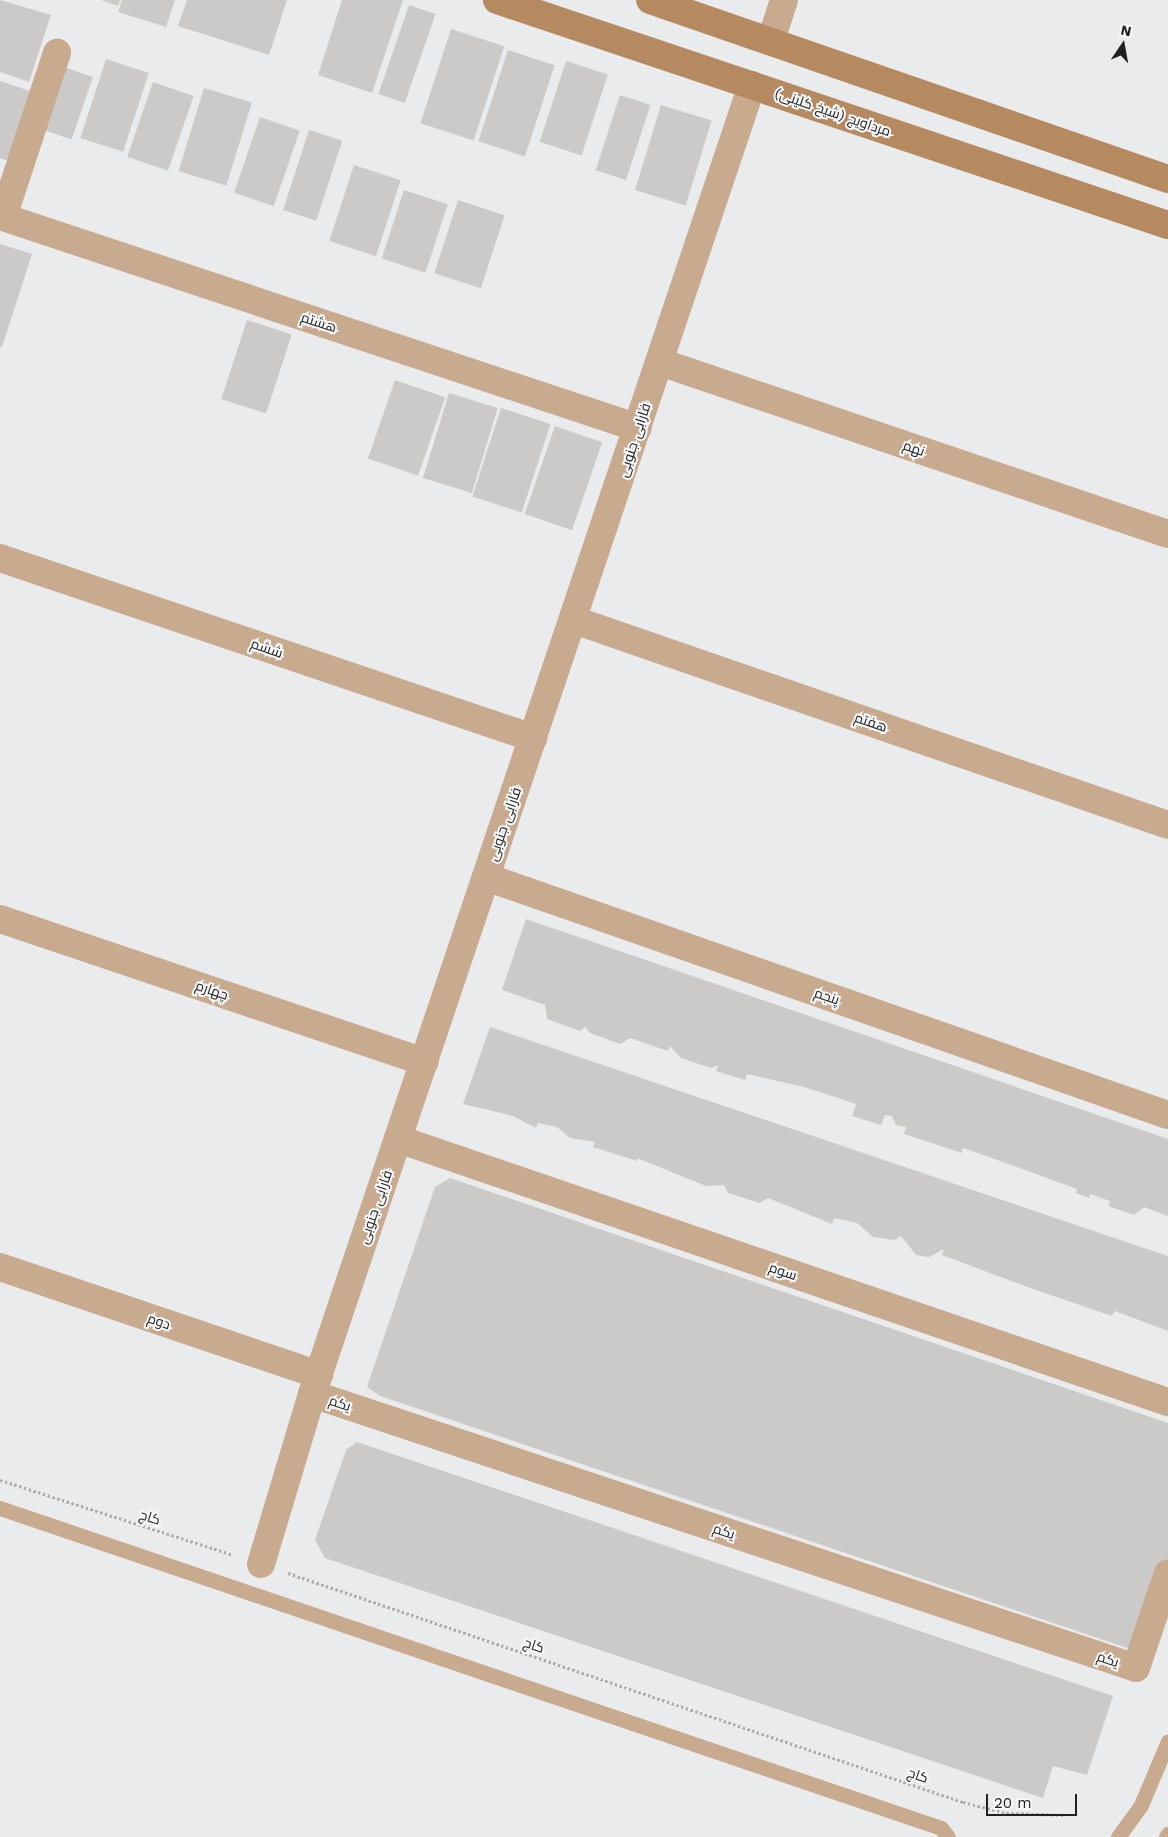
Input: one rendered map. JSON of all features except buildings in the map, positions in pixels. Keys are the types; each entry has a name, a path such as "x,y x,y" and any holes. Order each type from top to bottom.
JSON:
{"main road":[{"name":"مرداویج (شیخ کلینی)","path":"497,0 1168,225"},
{"path":"650,0 771,40 1168,179"}],"street":[{"path":"771,40 784,0"},
{"path":"2,217 57,53"},
{"name":"فارابی جنوبی","path":"262,1564 315,1385 574,620 752,84"},
{"name":"هشتم","path":"2,217 638,428"},
{"name":"نهم","path":"660,362 1168,534"},
{"name":"ششم","path":"0,558 533,738"},
{"name":"هفتم","path":"574,620 1168,825"},
{"name":"پنجم","path":"486,877 1168,1115"},
{"name":"چهارم","path":"0,919 424,1062"},
{"name":"سوم","path":"398,1139 1168,1402"},
{"name":"دوم","path":"0,1267 315,1385"},
{"name":"یکم","path":"315,1385 1136,1668 1168,1574"}],"lane":[{"path":"0,1508 941,1828 948,1837"},
{"path":"1118,1837 1162,1776 1168,1741"}],"path":[{"name":"کاج","path":"0,1480 262,1564 963,1802 1006,1813 1064,1815"}]}
